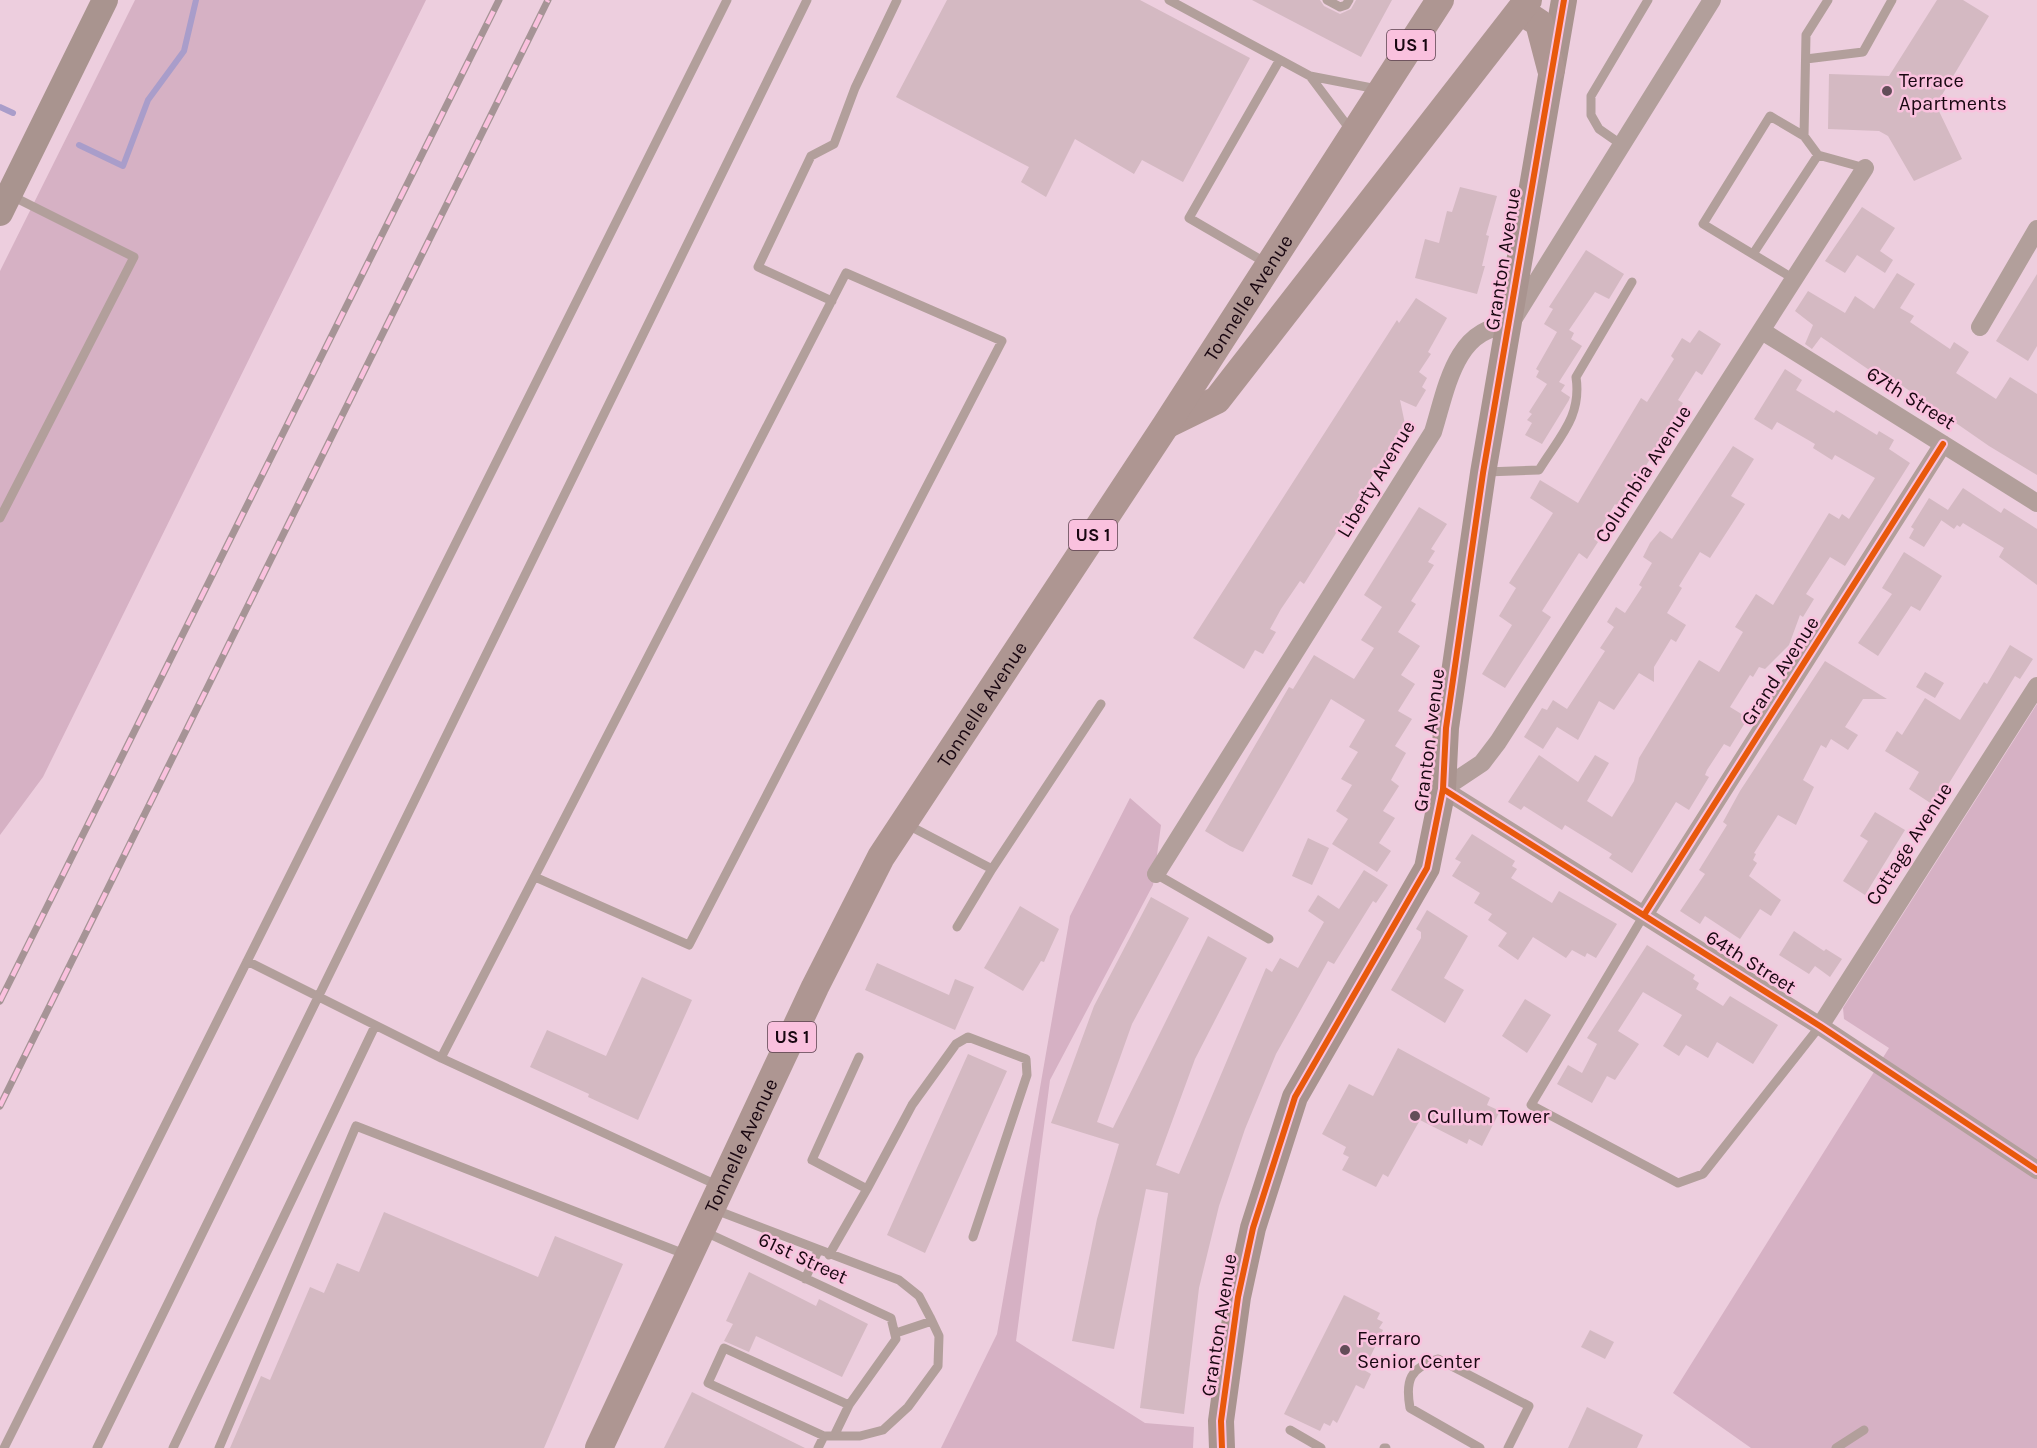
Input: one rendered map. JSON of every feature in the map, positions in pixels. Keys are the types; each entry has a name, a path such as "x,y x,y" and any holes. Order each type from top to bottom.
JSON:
{"main road":[{"name":"Tonnelle Avenue","path":"599,1448 875,867 1166,425 1440,0"},
{"path":"1166,425 1217,400 1524,5 1539,23 1551,69"}],"street":[{"path":"5,204 105,0"},
{"name":"Granton Avenue","path":"1222,1448 1221,1421 1238,1296 1253,1228 1295,1097 1427,868 1443,789 1446,728 1483,472 1564,0"},
{"path":"1509,326 1712,0"},
{"name":"Columbia Avenue","path":"1443,789 1482,763 1498,742 1865,168"},
{"path":"1980,327 2037,229"},
{"name":"Liberty Avenue","path":"1156,874 1433,432 1460,352 1490,327 1509,326"},
{"name":"67th Street","path":"1762,331 2037,503"},
{"name":"Grand Avenue","path":"1644,915 1943,444"},
{"name":"Cottage Avenue","path":"1820,1026 2037,686"},
{"name":"64th Street","path":"1443,789 1820,1026 2037,1170"}],"lane":[{"path":"4,1448 727,0"},
{"path":"97,1448 807,0"},
{"path":"832,301 758,267 811,156 834,144 855,88 897,0"},
{"path":"1169,0 1310,76 1382,89"},
{"path":"1328,0 1340,7 1346,5 1349,0"},
{"path":"1622,145 1599,129 1591,116 1591,96 1648,0"},
{"path":"1804,136 1806,35 1828,0"},
{"path":"1806,59 1863,52 1892,0"},
{"path":"1270,265 1189,218 1279,61"},
{"path":"1310,76 1353,134"},
{"path":"1794,279 1703,224 1770,116 1804,136 1818,155 1865,168"},
{"path":"1753,254 1818,155"},
{"path":"0,518 134,257 5,204"},
{"path":"441,1058 846,273 1002,341 689,945 535,877"},
{"path":"1483,472 1539,470 1575,413 1578,392 1576,377 1632,282"},
{"path":"957,927 992,869 1101,704"},
{"path":"904,823 992,869"},
{"path":"1156,874 1269,939"},
{"name":"Grand Avenue","path":"1644,915 1531,1105 1678,1183 1703,1174 1820,1026"},
{"path":"247,961 441,1058 711,1209 829,1256 899,1280 919,1296 939,1336 938,1366 908,1407 883,1430 860,1436 824,1436 708,1383 724,1348 849,1405"},
{"path":"173,1448 375,1026"},
{"path":"829,1256 912,1106 956,1044 968,1037 1026,1059 1027,1075 973,1237"},
{"path":"859,1057 812,1160 867,1189"},
{"path":"219,1448 356,1126 689,1256"},
{"name":"61st Street","path":"711,1209 805,1279 891,1318 896,1333"},
{"path":"805,1279 818,1251"},
{"path":"834,1436 849,1405 893,1346 896,1333 932,1321"},
{"path":"1480,1448 1410,1408 1406,1387 1414,1372 1428,1362 1438,1359 1529,1406 1508,1448"},
{"path":"1290,1430 1321,1448"},
{"path":"1836,1448 1864,1430"},
{"path":"818,1448 824,1436"}],"shaded area":[{"path":"135,0 426,0 43,777 0,835 0,271"},
{"path":"2037,704 2037,1448 1751,1448 1673,1393 1889,1048 1844,1019 1843,1008"},
{"path":"1130,798 1161,825 1153,885 1050,1080 1016,1341 1145,1423 1194,1427 1193,1448 941,1448 997,1334 1070,916"}],"building":[{"path":"947,0 1140,0 1250,58 1183,182 1142,160 1134,174 1075,139 1046,197 1021,182 1029,167 896,97"},
{"path":"1252,0 1320,0 1324,6 1340,14 1351,9 1356,0 1392,0 1361,57"},
{"name":"Terrace Apartments","path":"1937,0 1963,0 1989,16 1936,105 1962,159 1914,181 1888,136 1879,131 1828,129 1829,74 1889,76"},
{"path":"1460,187 1497,196 1486,235 1489,236 1482,266 1485,266 1477,294 1415,278 1425,239 1439,243 1447,211 1452,212"},
{"path":"1862,207 1895,228 1880,251 1893,260 1885,273 1857,255 1845,273 1825,261"},
{"path":"1586,250 1624,274 1609,299 1595,292 1569,330 1574,333 1571,339 1582,346 1559,382 1565,385 1561,391 1570,397 1542,444 1525,435 1532,423 1527,420 1532,414 1529,412 1547,384 1536,377 1539,371 1536,369 1557,332 1544,324 1553,309 1549,307"},
{"path":"1897,273 1915,284 1900,308 1914,316 1910,322 1950,349 1954,342 1969,352 1956,373 1996,399 2010,377 2037,394 2037,475 1989,446 1881,371 1878,376 1821,337 1812,349 1805,344 1813,325 1795,311 1808,291 1845,313 1855,296 1874,309"},
{"path":"2037,274 2037,346 2028,361 1996,341"},
{"path":"1416,298 1447,318 1428,352 1431,354 1419,372 1427,378 1422,387 1426,390 1416,407 1400,400 1405,424 1304,584 1300,581 1281,609 1270,629 1276,632 1263,654 1255,650 1244,669 1193,638 1397,320 1399,323"},
{"path":"1699,330 1721,344 1702,375 1696,371 1678,400 1683,403 1674,419 1635,484 1632,482 1618,507 1615,504 1594,539 1598,542 1587,559 1579,553 1542,611 1551,617 1505,688 1482,674 1512,625 1499,616 1516,588 1509,583 1553,513 1530,498 1540,480 1578,503 1641,398 1647,402 1674,359 1671,356 1682,338 1690,343"},
{"path":"1785,369 1802,380 1796,390 1834,413 1836,410 1877,435 1879,431 1894,440 1889,449 1910,463 1845,566 1830,557 1806,594 1814,599 1803,617 1800,615 1789,645 1765,669 1759,667 1753,677 1750,675 1730,707 1748,718 1730,747 1724,744 1707,770 1705,775 1709,777 1689,810 1676,802 1632,873 1609,858 1612,854 1565,825 1562,830 1524,806 1521,810 1508,802 1539,755 1578,782 1595,755 1609,763 1587,801 1612,817 1634,781 1639,758 1699,660 1719,672 1743,632 1735,627 1756,594 1773,605 1829,513 1839,519 1842,514 1849,519 1875,478 1835,455 1832,460 1813,448 1815,444 1777,422 1772,430 1754,419"},
{"path":"1733,446 1754,459 1731,496 1745,504 1710,558 1700,552 1679,586 1682,588 1667,613 1686,625 1676,642 1671,639 1654,667 1654,682 1639,673 1614,710 1599,701 1578,740 1557,727 1543,749 1524,737 1542,708 1547,710 1553,700 1567,709 1605,651 1600,648 1614,627 1607,622 1616,607 1625,613 1642,587 1639,585 1652,563 1643,557 1650,543 1660,531 1672,539"},
{"path":"1963,488 2001,513 2004,508 2037,529 2037,585 1999,557 2004,548 1963,523 1954,529 1941,520"},
{"path":"1929,498 1948,510 1924,547 1909,538 1914,529 1911,527"},
{"path":"1419,507 1447,524 1431,549 1435,551 1428,562 1434,565 1411,601 1416,604 1398,632 1420,646 1401,675 1415,684 1398,711 1412,719 1395,746 1406,753 1391,780 1399,786 1383,811 1395,818 1379,843 1391,851 1377,872 1332,844 1348,819 1336,811 1352,785 1341,779 1358,752 1349,747 1365,720 1331,699 1243,852 1205,831 1289,687 1293,689 1314,655 1354,679 1374,648 1361,640 1382,607 1364,595"},
{"path":"1904,552 1942,576 1920,611 1911,606 1878,656 1858,643 1892,594 1882,588"},
{"path":"2010,645 2033,659 2020,679 2015,676 1935,806 1909,789 1919,772 1885,751 1897,731 1902,735 1925,698 1960,720 1984,682 1987,684"},
{"path":"1825,661 1887,699 1863,699 1845,727 1858,735 1848,750 1831,739 1826,748 1821,745 1803,780 1814,787 1796,825 1778,815 1754,853 1756,854 1753,860 1757,863 1749,876 1781,900 1771,916 1760,909 1740,939 1705,916 1700,924 1680,911 1705,874 1699,870 1727,825 1723,822 1740,791"},
{"path":"1925,672 1944,683 1935,698 1916,687"},
{"path":"1875,812 1905,830 1865,895 1843,881 1868,841 1860,836"},
{"path":"1472,834 1515,861 1512,866 1517,869 1511,878 1552,903 1559,891 1617,924 1596,958 1587,953 1585,957 1572,950 1566,958 1533,937 1518,960 1498,946 1507,933 1488,920 1492,914 1474,903 1480,893 1452,876 1461,862 1455,859"},
{"path":"1308,838 1329,848 1312,885 1292,876"},
{"path":"1364,870 1388,885 1376,903 1373,901 1334,964 1328,961 1276,1054 1245,1129 1219,1206 1199,1288 1184,1414 1140,1408 1168,1193 1146,1189 1114,1349 1072,1341 1097,1219 1119,1144 1051,1123 1094,1006 1151,897 1189,918 1132,1024 1097,1122 1113,1128 1208,936 1247,958 1195,1059 1156,1165 1179,1174 1266,968 1272,972 1280,958 1298,968 1324,922 1308,911 1318,895 1339,909"},
{"path":"1020,906 1059,929 1044,962 1041,961 1023,991 984,968"},
{"path":"1427,910 1468,936 1444,978 1464,990 1445,1023 1391,990 1421,938 1421,932 1416,929"},
{"path":"1794,931 1824,951 1826,949 1842,959 1830,977 1815,966 1809,974 1779,955"},
{"path":"1647,945 1695,975 1693,979 1699,983 1696,989 1723,1006 1730,996 1778,1025 1753,1064 1717,1042 1708,1058 1686,1045 1679,1056 1663,1046 1682,1015 1643,992 1618,1031 1639,1044 1615,1080 1607,1076 1592,1103 1557,1084 1568,1065 1582,1073 1597,1044 1587,1038"},
{"path":"877,963 949,995 955,979 974,987 955,1030 865,990"},
{"path":"642,977 692,1000 638,1120 530,1067 547,1030 606,1056"},
{"path":"1525,999 1551,1015 1527,1053 1502,1036"},
{"name":"Cullum Tower","path":"1398,1048 1490,1098 1487,1105 1500,1111 1482,1146 1469,1139 1467,1144 1420,1120 1388,1177 1383,1174 1376,1187 1342,1170 1349,1157 1343,1154 1346,1147 1322,1134 1349,1084 1373,1096"},
{"path":"968,1054 1007,1071 925,1253 887,1235"},
{"path":"384,1212 538,1277 555,1236 623,1264 544,1448 230,1448 261,1376 270,1380 310,1287 324,1293 337,1263 359,1272"},
{"path":"749,1272 816,1306 819,1299 868,1324 842,1377 756,1336 749,1352 724,1341 733,1324 726,1321"},
{"name":"Ferraro Senior Center","path":"1344,1295 1380,1313 1377,1319 1383,1322 1379,1328 1383,1330 1364,1370 1371,1374 1364,1389 1356,1385 1337,1423 1333,1420 1330,1426 1324,1423 1320,1431 1284,1414"},
{"path":"1590,1330 1614,1342 1605,1359 1581,1347"},
{"path":"692,1392 805,1448 664,1448"},
{"path":"1587,1407 1643,1435 1637,1448 1568,1448"}],"waterway":[{"path":"79,145 123,166 148,100 184,51 196,0"},
{"path":"0,107 13,113"}],"railway":[{"path":"0,1001 499,0"},
{"path":"0,1106 548,0"}],"cycle path":[{"path":"1222,1448 1221,1421 1238,1297 1253,1228 1295,1097 1427,868 1443,789 1446,728 1483,473 1564,0"},
{"path":"1644,915 1943,444"},
{"path":"1443,789 1820,1026 2037,1170"}],"place":[{"name":"Terrace Apartments","path":"1887,91"},
{"name":"Cullum Tower","path":"1415,1116"},
{"name":"Ferraro Senior Center","path":"1345,1350"}]}
